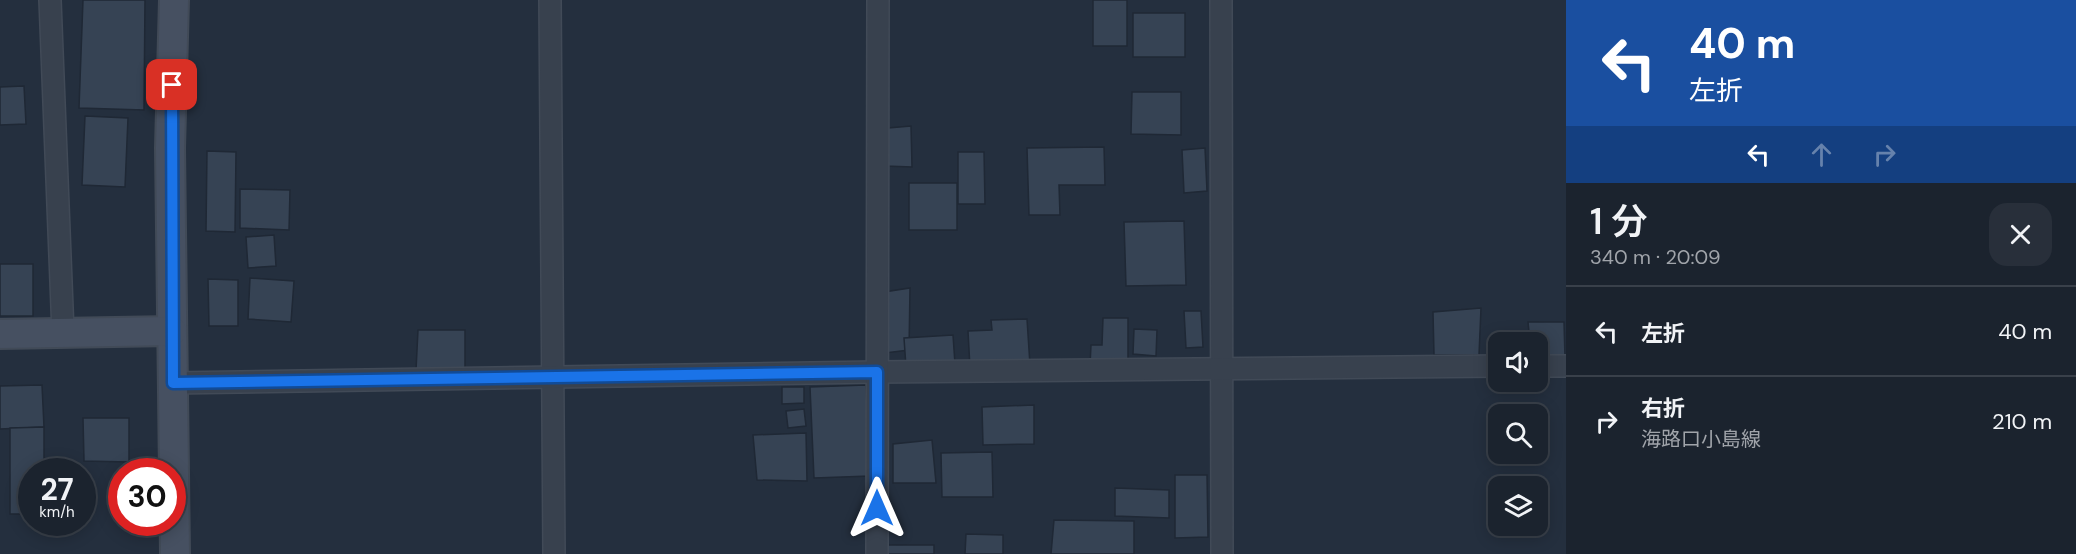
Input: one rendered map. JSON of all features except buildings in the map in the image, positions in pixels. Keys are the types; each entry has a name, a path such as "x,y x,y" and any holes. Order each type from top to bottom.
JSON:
{"main road":[{"path":"174,0 170,148 175,554"},
{"path":"0,334 172,331"}],"street":[{"path":"50,0 63,333"},
{"path":"550,0 554,554"},
{"path":"878,0 878,554"},
{"path":"1221,0 1222,554"},
{"path":"173,383 877,372 1488,366"},
{"path":"1548,366 1566,366"}],"route":[{"path":"172,85 170,148 173,383 877,372 877,508"}]}
